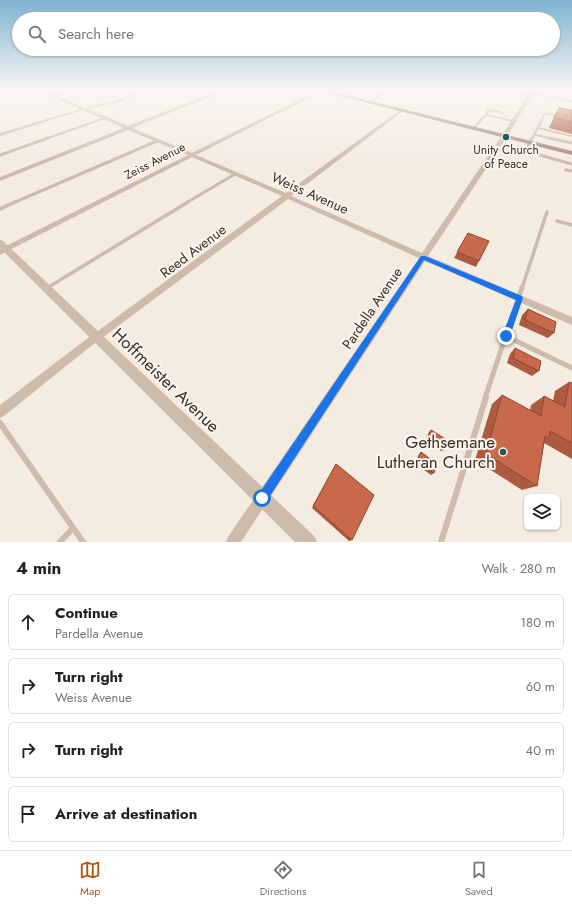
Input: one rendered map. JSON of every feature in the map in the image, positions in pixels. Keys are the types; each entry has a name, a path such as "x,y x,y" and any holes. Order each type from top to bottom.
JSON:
{"main road":[{"path":"418,114 572,153"}],"street":[{"path":"0,135 66,114"},
{"name":"Weiss Avenue","path":"96,114 288,196 423,257 572,321"},
{"path":"0,179 163,114"},
{"name":"Zeiss Avenue","path":"2,248 270,114"},
{"name":"Reed Avenue","path":"0,412 396,114"},
{"name":"Pardella Avenue","path":"233,542 496,149 517,114"},
{"name":"Hoffmeister Avenue","path":"2,248 46,288 308,542"}],"lane":[{"path":"496,149 511,152 527,148 531,143 544,114"},
{"path":"551,114 565,117"},
{"path":"474,129 486,115 513,121"},
{"path":"0,155 105,118"},
{"path":"538,128 572,136"},
{"path":"535,134 572,143"},
{"path":"0,209 157,141"},
{"path":"522,150 572,164"},
{"path":"566,170 572,171"},
{"path":"46,288 235,174"},
{"path":"441,542 491,379 520,298 547,212"},
{"path":"557,221 572,225"},
{"path":"506,336 572,368"},
{"path":"0,423 83,542"},
{"path":"60,542 73,528"}],"building":[{"path":"556,114 572,114 572,122 554,118"},
{"path":"468,233 489,241 479,261 457,252"},
{"path":"528,309 556,322 554,333 525,320"},
{"path":"515,348 541,361 539,371 513,358"},
{"name":"Gethsemane Lutheran Church","path":"569,382 572,383 572,443 550,431 549,438 545,436 537,486 486,454 502,395 541,416 544,396 565,407"},
{"path":"431,430 447,440 444,450 427,439"},
{"path":"421,452 437,464 434,473 417,462"},
{"path":"336,464 374,495 352,540 313,506"}],"place":[{"name":"Unity Church of Peace","path":"506,137"},
{"name":"Gethsemane Lutheran Church","path":"503,452"}],"route":[{"path":"262,498 423,257 520,298 506,336"}]}
